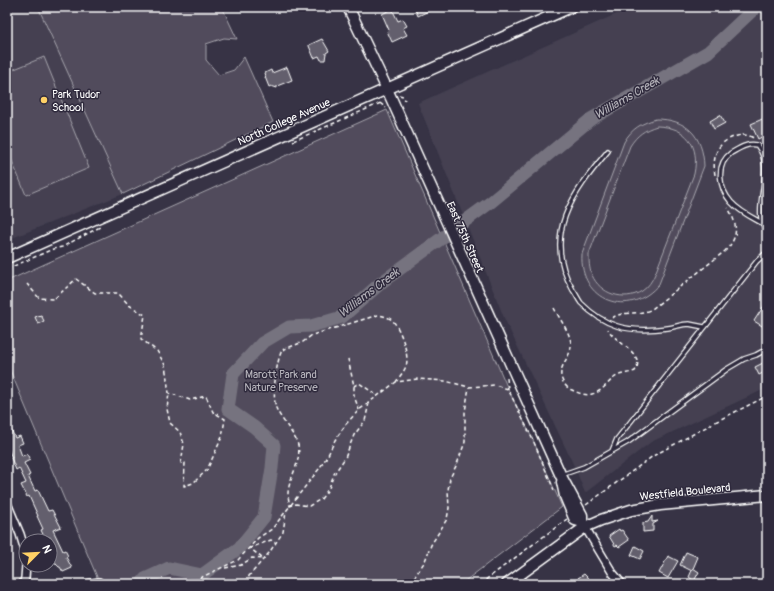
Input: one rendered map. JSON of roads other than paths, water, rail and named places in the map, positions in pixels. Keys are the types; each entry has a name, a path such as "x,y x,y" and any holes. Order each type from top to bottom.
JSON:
{"street":[{"name":"East 75th Street","path":"348,7 387,89 561,476 582,515 583,524 621,584"},
{"name":"North College Avenue","path":"7,258 571,7"},
{"name":"Westfield Boulevard","path":"507,584 583,524 591,523 623,512 647,507 767,495"},
{"path":"7,503 20,533"},
{"path":"22,584 25,573"},
{"path":"88,584 99,582"}],"lane":[{"path":"762,223 743,212 730,202 720,177 720,166 727,156 749,144 757,145 762,151 765,160 765,175 761,206 762,223 767,233"},
{"path":"608,151 576,193 566,212 559,237 561,256 566,278 580,302 597,316 616,326 632,329 668,328 688,324 704,327"},
{"path":"612,451 617,439 704,327 757,261 767,252"},
{"path":"561,476 584,467 628,442 655,424 727,369 744,359 767,349"}],"waterway":[{"name":"Williams Creek","path":"141,584 145,579 169,568 202,575 239,548 264,517 274,445 254,427 228,409 233,374 262,343 289,327 311,326 342,317 382,282 491,202 591,119 708,52 755,7"}],"place":[{"name":"Park Tudor School","path":"44,100"}],"park label":[{"name":"Marott Park and Nature Preserve","path":"281,380"}]}
